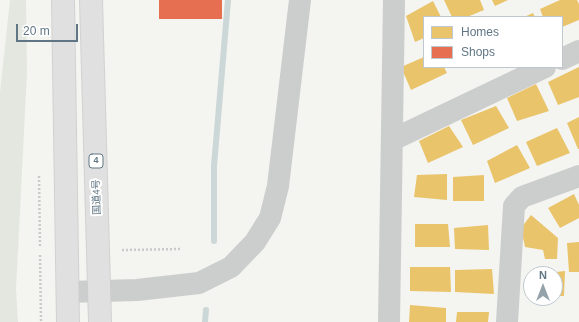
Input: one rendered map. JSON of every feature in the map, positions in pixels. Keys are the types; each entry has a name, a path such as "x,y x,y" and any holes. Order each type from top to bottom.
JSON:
{"highway":[{"path":"63,0 68,322"},
{"name":"国道4号","path":"91,0 100,322"}],"street":[{"path":"68,292 137,290 199,283 231,267 255,242 270,218 278,186 300,0"},
{"path":"389,322 392,140 397,1"},
{"path":"563,59 579,52"},
{"path":"392,140 543,68"},
{"path":"507,322 514,206 522,197 579,176"}],"path":[{"path":"39,176 40,246"},
{"path":"122,250 181,249"},
{"path":"40,255 41,322"}],"shaded area":[{"path":"10,0 26,0 27,73 16,289 18,322 0,322 0,92"}],"building: Homes":[{"path":"444,0 480,0 484,10 469,16 452,16"},
{"path":"492,0 508,0 495,6"},
{"path":"560,0 577,0 579,4 579,20 563,27 563,16 543,16 540,9"},
{"path":"433,1 440,16 423,16 423,38 415,42 406,16"},
{"path":"533,13 534,16 526,16"},
{"path":"423,57 423,68 444,68 447,73 411,90 401,67"},
{"path":"579,67 579,97 558,105 548,82"},
{"path":"536,84 549,111 517,121 507,98"},
{"path":"496,106 509,128 473,145 461,120"},
{"path":"579,117 579,149 578,149 567,123"},
{"path":"449,126 463,147 428,163 419,141"},
{"path":"557,128 570,153 537,166 526,142"},
{"path":"517,145 530,168 495,183 487,161"},
{"path":"447,174 447,200 414,197 417,175"},
{"path":"484,175 484,201 453,201 453,177"},
{"path":"574,194 579,205 579,218 560,228 548,208"},
{"path":"531,215 558,238 557,259 545,259 543,250 525,247 521,228"},
{"path":"415,224 448,224 450,247 415,247"},
{"path":"488,225 489,250 455,249 454,228"},
{"path":"579,242 579,272 569,272 567,243"},
{"path":"410,267 450,267 451,292 410,291"},
{"path":"492,269 494,294 455,292 455,270"},
{"path":"563,271 565,271 564,296 563,296"},
{"path":"410,305 446,308 446,322 409,322"},
{"path":"457,312 489,312 488,322 456,322"}],"building: Shops":[{"path":"159,0 222,0 222,19 159,19"}],"waterway":[{"path":"214,241 214,166 228,0"},
{"path":"205,322 206,310"}]}
